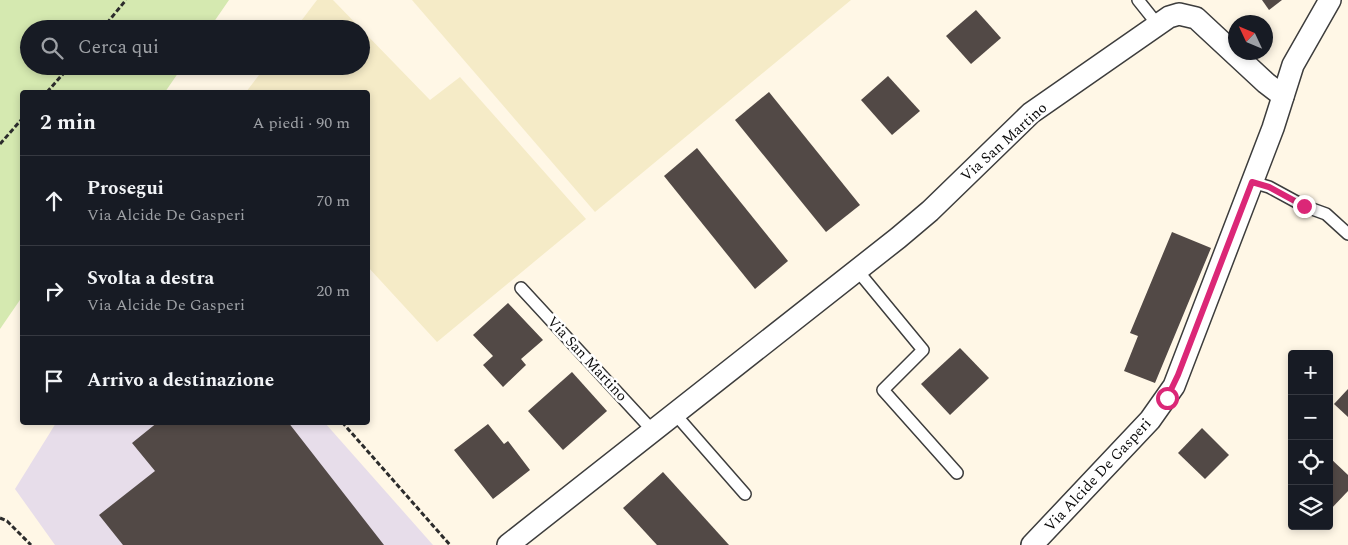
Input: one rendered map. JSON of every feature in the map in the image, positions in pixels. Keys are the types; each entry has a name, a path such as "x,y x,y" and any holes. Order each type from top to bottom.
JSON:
{"street":[{"name":"Via Alcide De Gasperi","path":"1032,545 1139,432 1167,398 1178,375 1252,182 1299,53 1330,0"},
{"name":"Via San Martino","path":"508,545 930,211 1031,113 1158,25 1179,14 1196,18 1266,83 1283,96"}],"lane":[{"path":"1138,0 1158,25"},
{"path":"1252,182 1269,187 1304,206 1326,214 1348,234"},
{"path":"857,270 923,350 883,390 957,474"},
{"name":"Via San Martino","path":"522,288 653,431"},
{"path":"674,414 745,494"}],"path":[{"path":"109,20 126,0"},
{"path":"48,90 62,75"},
{"path":"0,144 20,121"},
{"path":"345,425 450,545"},
{"path":"0,518 7,521 31,545"}],"shaded area":[{"path":"317,0 333,0 352,20 302,20"},
{"path":"412,0 851,0 595,212"},
{"path":"370,38 430,100 460,77 586,219 437,342 370,269 370,90 248,90 259,75 370,75"},
{"path":"55,425 327,425 433,545 55,545 15,489"}],"green space":[{"path":"0,0 229,0 215,20 20,20 20,75 177,75 166,90 20,90 20,300 0,329"}],"building":[{"path":"1262,0 1282,0 1269,10"},
{"path":"976,10 1001,38 971,64 946,36"},
{"path":"888,76 920,111 892,135 861,100"},
{"path":"769,92 860,205 826,232 735,120"},
{"path":"697,148 788,261 755,289 664,176"},
{"path":"1172,232 1211,248 1155,383 1124,371 1138,336 1130,333"},
{"path":"508,303 543,340 521,359 526,365 503,387 483,365 493,356 473,335"},
{"path":"960,348 989,378 950,415 921,384"},
{"path":"572,372 607,411 563,450 528,411"},
{"path":"1348,389 1348,417 1334,404"},
{"path":"488,424 504,444 508,441 530,470 493,499 454,450"},
{"path":"154,425 290,425 384,545 123,545 99,515 155,471 132,443"},
{"path":"1202,428 1229,455 1205,479 1178,453"},
{"path":"1333,461 1348,475 1348,491 1333,507"},
{"path":"663,472 729,545 657,545 623,508"}],"route":[{"path":"1167,398 1174,386 1252,182 1269,187 1304,206"}]}
